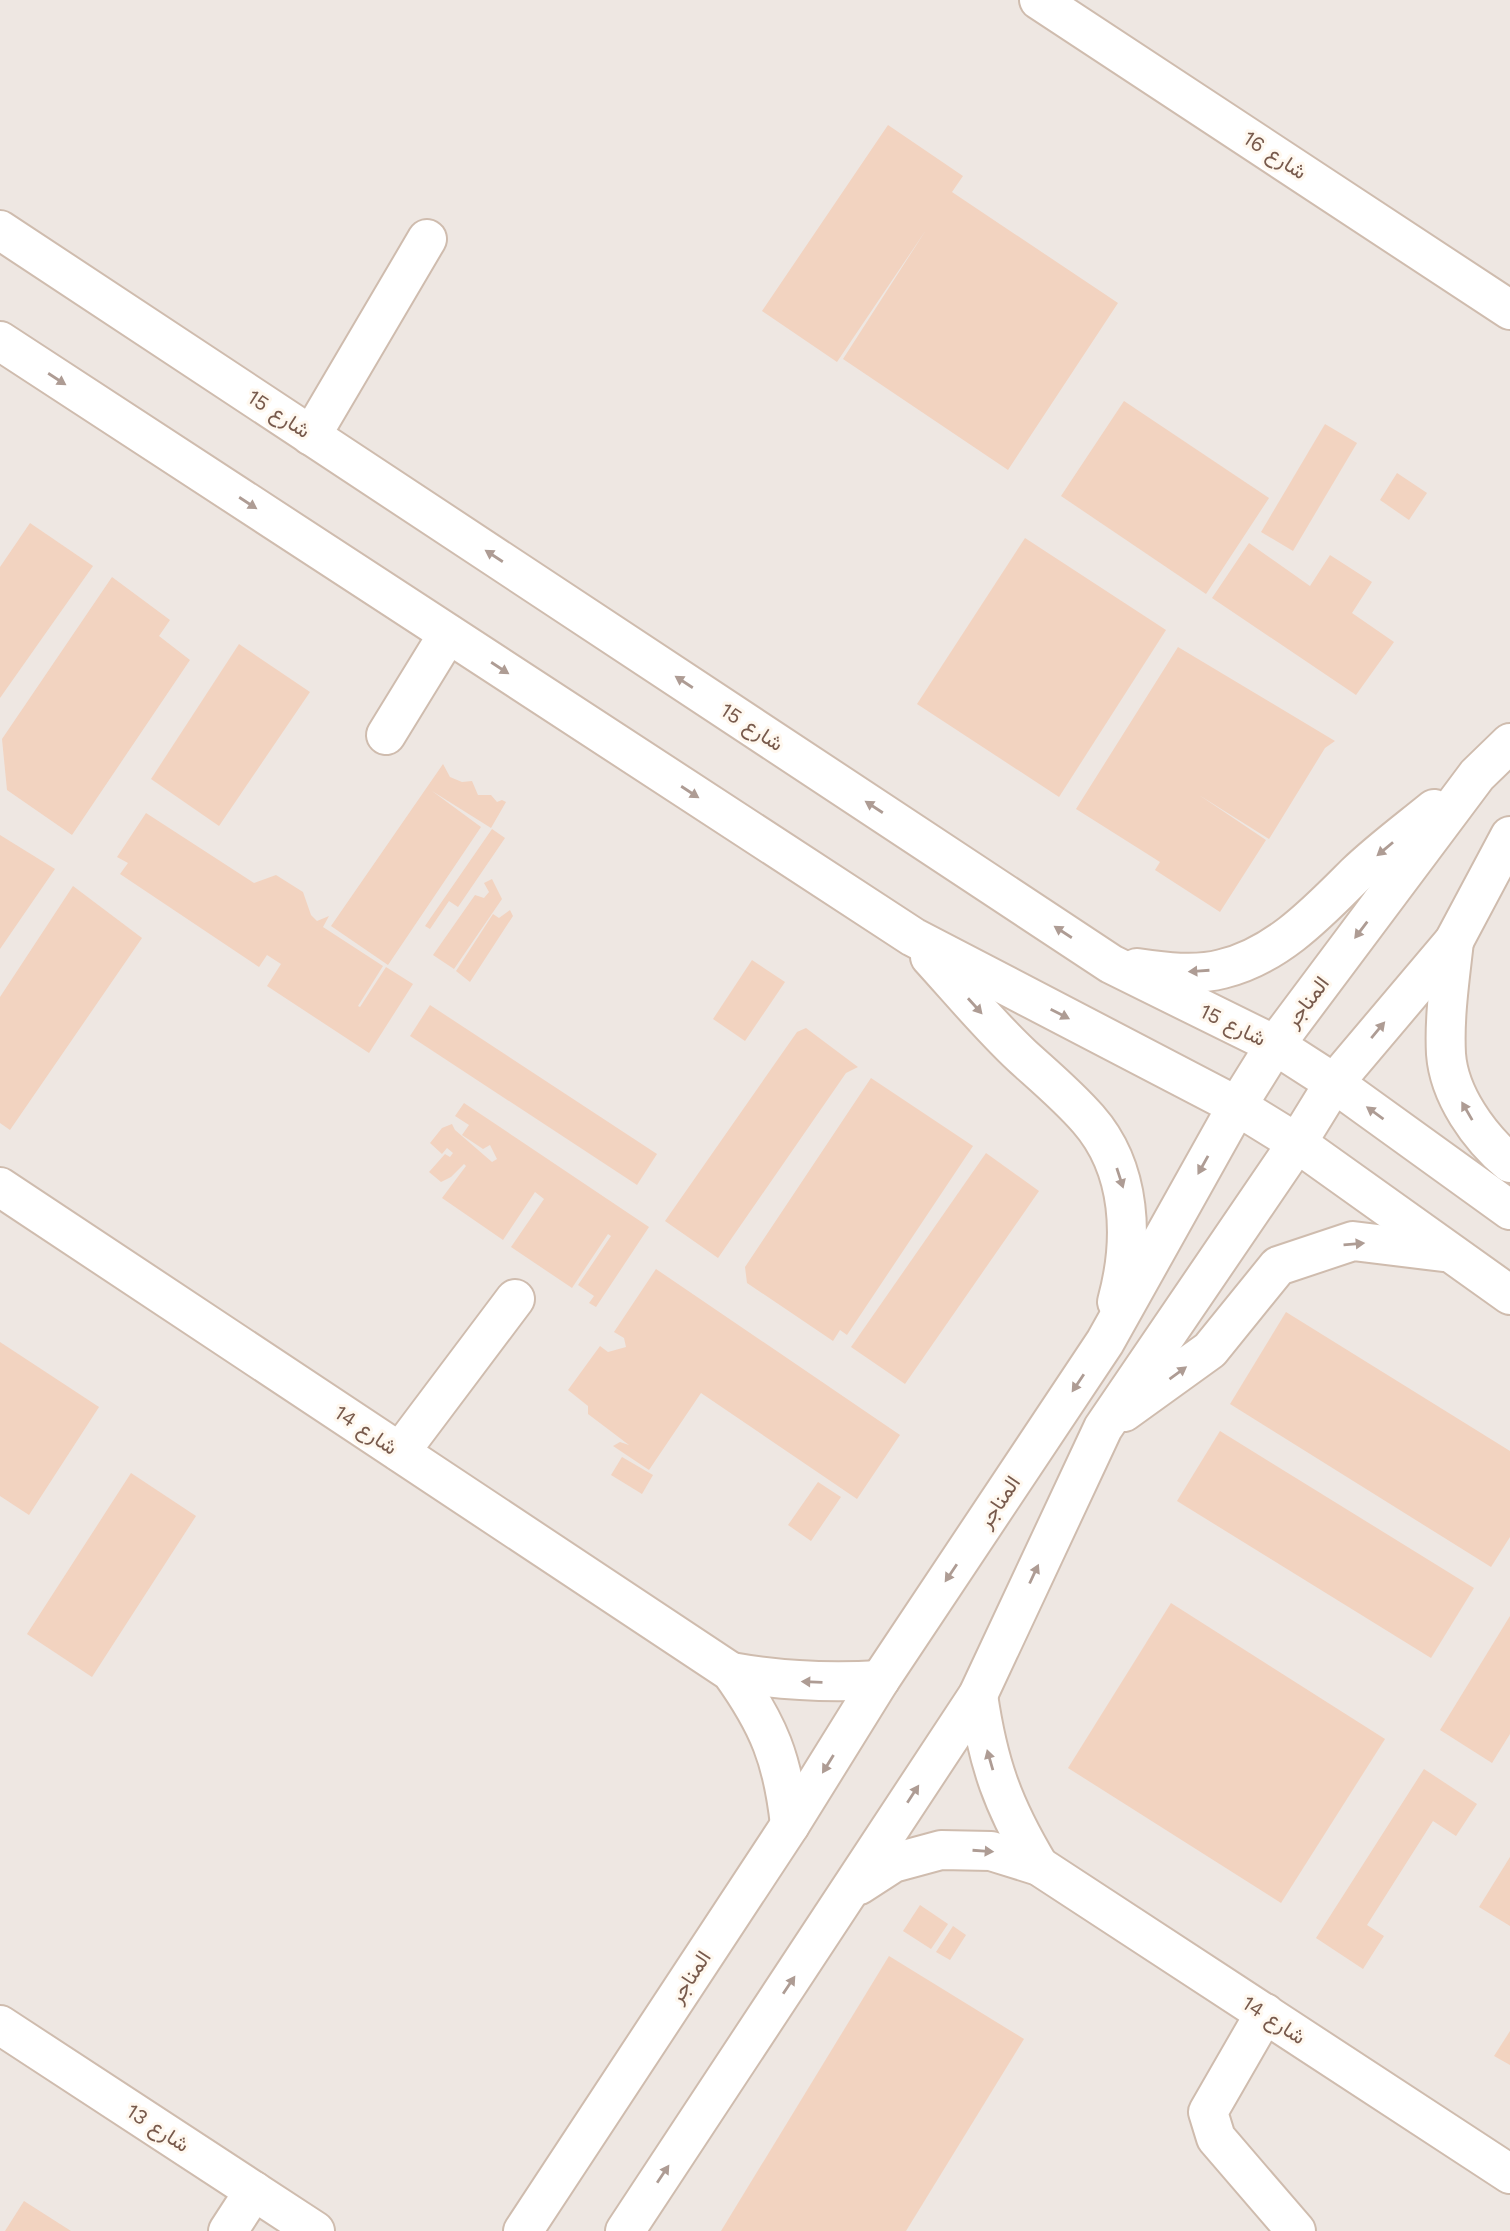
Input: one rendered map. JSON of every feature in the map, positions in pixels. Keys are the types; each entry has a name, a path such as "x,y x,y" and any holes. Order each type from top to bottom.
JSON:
{"street":[{"name":"شارع 16","path":"1039,0 1510,310"},
{"name":"شارع 15","path":"0,230 1111,964 1275,1045 1334,1083 1510,1210"},
{"path":"311,436 427,239"},
{"path":"0,341 913,937 1237,1106 1297,1143 1448,1253 1510,1294"},
{"path":"386,735 448,634"},
{"name":"المناجر","path":"1111,964 1166,972 1198,972 1223,969 1251,958 1311,919 1386,848 1476,775 1510,743"},
{"name":"المناجر","path":"523,2231 790,1825 880,1680 1105,1342 1237,1106 1275,1045 1476,775"},
{"path":"625,2231 978,1695 1102,1427 1297,1143 1334,1083 1454,941 1510,836"},
{"path":"913,937 1020,1054 1090,1120 1107,1146 1123,1182 1127,1218 1122,1284 1105,1342"},
{"path":"1454,941 1446,1020 1446,1057 1456,1092 1475,1126 1510,1163"},
{"name":"شارع 14","path":"0,1187 731,1672 755,1706 774,1744 785,1783 790,1825"},
{"path":"1102,1427 1210,1350 1278,1266 1353,1241 1448,1253"},
{"path":"400,1452 516,1299"},
{"name":"شارع 14","path":"731,1672 805,1682 880,1680"},
{"name":"شارع 14","path":"978,1695 985,1740 997,1784 1015,1826 1039,1866"},
{"name":"شارع 14","path":"851,1890 893,1863 941,1850 991,1851 1039,1866 1510,2174"},
{"path":"1265,2013 1208,2112 1216,2138 1296,2231"},
{"name":"شارع 13","path":"0,2025 315,2231"},
{"path":"228,2231 254,2191"}],"shaded area":[{"path":"0,0 1510,0 1510,2231 0,2231"}],"building":[{"path":"888,125 963,176 952,192 1118,303 1008,470 843,359 926,230 837,362 762,311"},
{"path":"1124,401 1269,498 1206,594 1061,496"},
{"path":"1325,424 1357,443 1293,551 1261,532"},
{"path":"1397,473 1427,493 1409,520 1380,500"},
{"path":"30,523 93,566 0,698 0,567"},
{"path":"1025,538 1166,630 1059,797 917,704"},
{"path":"1249,543 1310,586 1330,555 1372,582 1352,613 1394,642 1356,695 1212,598"},
{"path":"112,577 170,620 159,636 190,660 72,835 7,790 2,739"},
{"path":"239,644 310,692 219,826 151,779"},
{"path":"1178,647 1335,741 1325,748 1269,839 1199,795 1266,840 1220,912 1155,870 1160,862 1076,809"},
{"path":"443,764 450,777 462,782 472,781 478,795 491,795 497,802 506,802 491,828 432,791 481,827 388,965 331,926"},
{"path":"146,813 254,883 276,875 303,892 311,915 317,921 329,916 323,927 383,966 358,1006 360,1007 386,967 413,984 369,1053 267,986 281,964 267,955 259,967 120,874 128,863 117,857"},
{"path":"492,829 505,838 458,907 449,901 430,929 425,926"},
{"path":"0,835 55,869 0,949"},
{"path":"492,879 502,899 454,969 433,955 475,895 484,898 489,892 484,883"},
{"path":"73,886 142,938 10,1130 0,1123 0,997"},
{"path":"510,910 513,916 470,982 456,971 493,914 499,918"},
{"path":"752,960 785,982 745,1041 713,1019"},
{"path":"430,1005 657,1154 637,1185 410,1036"},
{"path":"806,1028 858,1067 846,1073 718,1258 665,1221 797,1032"},
{"path":"871,1078 973,1146 847,1335 840,1330 833,1341 747,1283 745,1267"},
{"path":"464,1103 649,1227 596,1307 589,1303 594,1296 578,1285 611,1236 608,1234 572,1288 511,1247 544,1199 535,1192 503,1240 442,1198 466,1166 464,1164 451,1177 441,1182 429,1172 445,1154 450,1157 453,1153 447,1148 442,1154 430,1143 442,1128 452,1124 455,1130 492,1162 497,1159 490,1145 483,1149 462,1135 469,1125 455,1116"},
{"path":"986,1153 1039,1191 905,1384 851,1347"},
{"path":"656,1269 900,1435 857,1499 701,1393 649,1470 613,1446 620,1442 629,1445 588,1414 588,1406 568,1390 600,1346 608,1352 626,1347 624,1338 614,1332"},
{"path":"1286,1312 1510,1451 1510,1537 1491,1567 1230,1404"},
{"path":"0,1342 99,1407 29,1515 0,1496"},
{"path":"1220,1431 1474,1588 1431,1658 1177,1501"},
{"path":"622,1457 653,1475 642,1494 611,1475"},
{"path":"131,1473 196,1516 92,1677 27,1634"},
{"path":"818,1482 841,1497 811,1541 788,1525"},
{"path":"1171,1603 1385,1739 1281,1903 1068,1768"},
{"path":"1510,1616 1510,1734 1492,1763 1440,1730"},
{"path":"1424,1769 1477,1804 1456,1836 1433,1821 1367,1925 1384,1936 1363,1969 1316,1938"},
{"path":"1510,1857 1510,1926 1479,1907"},
{"path":"920,1905 948,1924 931,1949 903,1931"},
{"path":"953,1926 966,1935 950,1960 936,1952"},
{"path":"889,1956 1024,2039 906,2231 721,2231"},
{"path":"1510,2031 1510,2065 1494,2056"},
{"path":"24,2201 71,2231 5,2231"}]}
